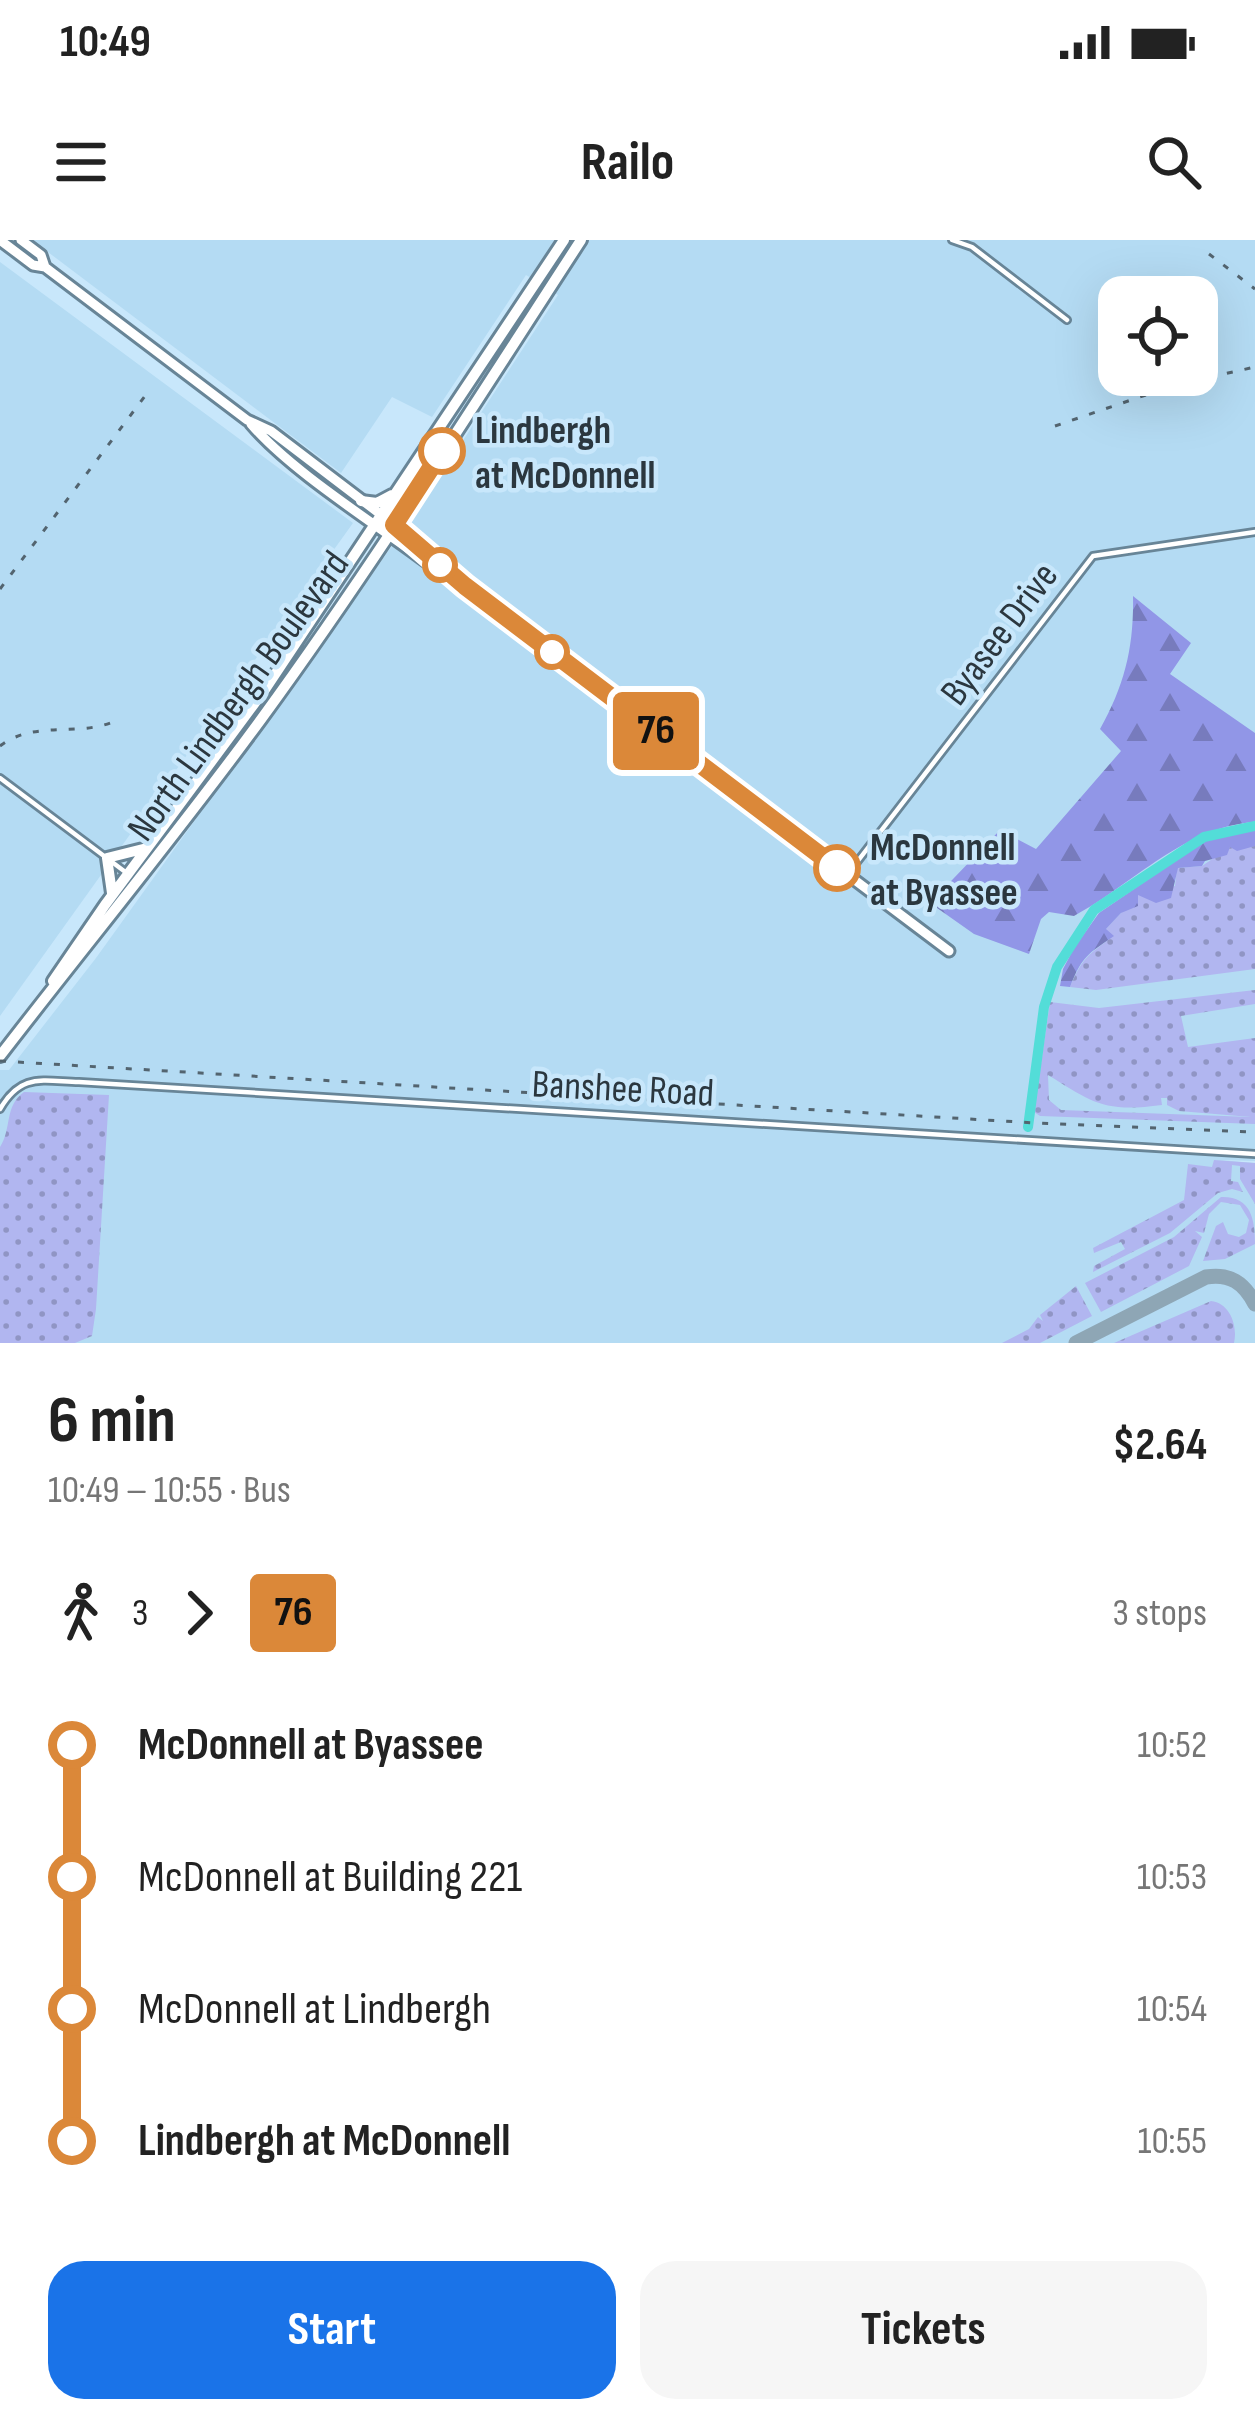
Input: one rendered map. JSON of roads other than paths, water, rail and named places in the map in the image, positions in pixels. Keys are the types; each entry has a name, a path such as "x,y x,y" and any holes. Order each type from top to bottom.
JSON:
{"highway":[{"name":"North Lindbergh Boulevard","path":"46,995 111,896 133,878 147,848 260,697 564,240"},
{"name":"North Lindbergh Boulevard","path":"0,1056 133,878 263,717 580,240"},
{"path":"362,501 377,503 394,493"},
{"path":"111,896 107,858 147,848"}],"main road":[{"path":"0,240 33,265 45,267 247,420 264,440 430,552 442,567 949,951"},
{"path":"21,240 40,255 45,267"},
{"path":"247,420 271,431 362,501 377,519"}],"street":[{"path":"952,240 972,247 1067,320"},
{"name":"Byasee Drive","path":"847,875 1093,556 1255,532"},
{"path":"0,778 133,878"},
{"name":"Banshee Road","path":"0,1109 22,1083 79,1082 1255,1154"}],"waterway":[{"path":"1028,1127 1044,1007 1057,967 1094,910 1204,837 1255,826"}],"railway":[{"path":"1209,254 1255,289"},
{"path":"1055,426 1175,385 1255,367"},
{"path":"0,589 148,392"},
{"path":"0,746 27,733 113,722"},
{"path":"0,1061 1255,1132"}],"place":[{"name":"Lindbergh at McDonnell","path":"442,451"},
{"name":"McDonnell at Byassee","path":"837,868"}]}
